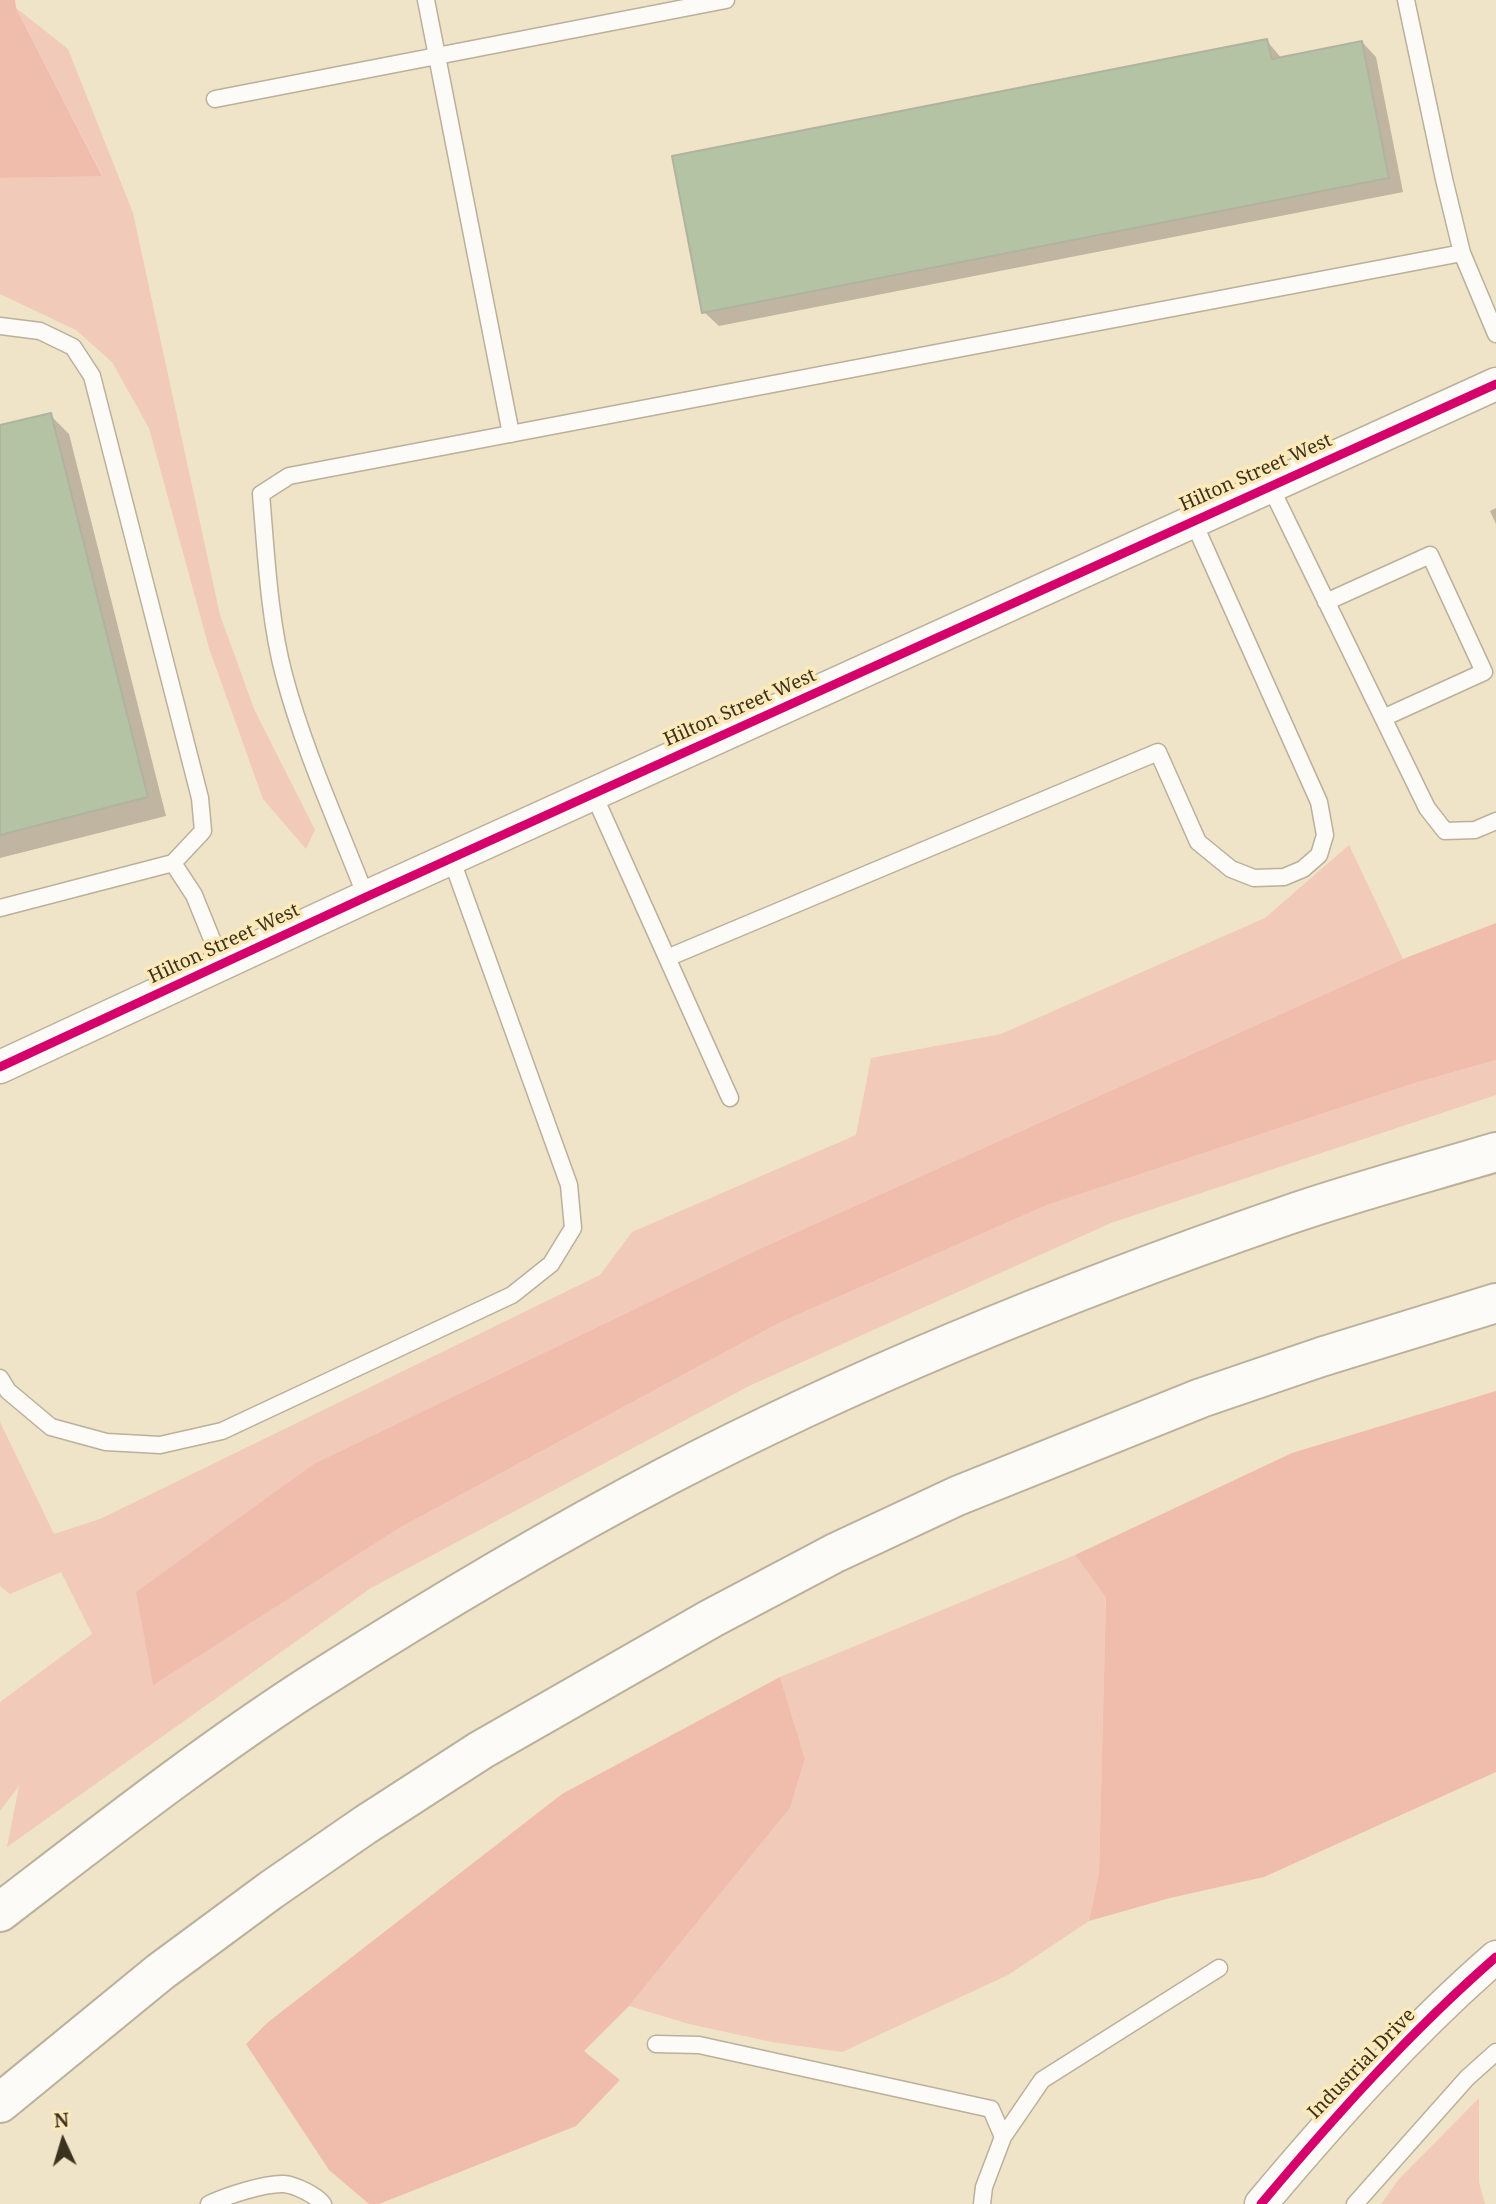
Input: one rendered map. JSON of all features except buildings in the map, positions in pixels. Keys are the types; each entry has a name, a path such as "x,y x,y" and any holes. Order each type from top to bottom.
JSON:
{"highway":[{"path":"0,1912 191,1768 313,1683 540,1545 667,1476 819,1402 930,1352 1053,1302 1290,1214 1496,1152"},
{"path":"0,2103 160,1972 271,1889 365,1825 481,1750 835,1553 957,1496 1188,1403 1321,1357 1496,1303"}],"street":[{"name":"Hilton Street West","path":"0,1068 593,793 1496,384"},
{"name":"Industrial Drive","path":"1261,2204 1324,2128 1449,1998 1496,1957"}],"lane":[{"path":"426,0 511,434"},
{"path":"215,99 726,0"},
{"path":"1406,0 1462,253 1496,334"},
{"path":"366,897 311,757 283,674 272,604 261,494 289,476 1462,253"},
{"path":"0,326 40,331 73,347 92,376 200,798 203,831 173,863 0,908"},
{"path":"1270,486 1427,808 1445,831 1475,830 1496,821"},
{"path":"667,958 1158,752 1198,842 1223,863 1254,878 1284,877 1303,869 1319,855 1325,835 1319,802 1193,521"},
{"path":"1326,602 1430,555 1484,671 1383,718"},
{"path":"593,793 730,1098"},
{"path":"0,1378 8,1391 51,1427 106,1442 160,1446 222,1431 512,1295 551,1264 573,1228 569,1185 452,858"},
{"path":"173,863 194,895 222,964"},
{"path":"982,2204 984,2187 1003,2137 1042,2080 1219,1968"},
{"path":"656,2044 699,2045 992,2109 1003,2137"},
{"path":"1355,2204 1467,2078 1496,2052"},
{"path":"209,2204 230,2194 285,2184 318,2198 323,2204"}],"shaded area":[{"path":"0,0 15,0 16,8 102,176 0,178"},
{"path":"16,8 68,49 133,213 220,615 254,709 315,830 306,849 263,799 209,648 149,428 112,362 76,330 0,294 0,178 102,175"},
{"path":"1349,845 1403,959 766,1246 137,1592 153,1684 401,1527 779,1323 1047,1205 1418,1082 1496,1060 1496,1095 1111,1223 749,1386 371,1588 7,1847 19,1786 0,1811 0,1702 92,1634 61,1572 10,1594 0,1586 0,1422 54,1534 100,1519 600,1275 632,1232 856,1135 871,1058 1001,1034 1265,918"},
{"path":"1496,923 1496,1060 1418,1082 1047,1205 779,1323 401,1527 153,1685 136,1592 314,1464 766,1246 1403,959"},
{"path":"1496,1391 1496,1772 1264,1877 1170,1898 1089,1921 1099,1873 1106,1597 1075,1555 1292,1453"},
{"path":"1075,1555 1106,1596 1099,1874 1089,1921 1008,1975 842,2052 772,2042 689,2024 629,2006 790,1808 805,1759 780,1677"},
{"path":"780,1677 805,1759 790,1808 629,2006 584,2051 620,2080 576,2126 379,2204 369,2204 329,2170 246,2044 267,2023 562,1794"},
{"path":"1479,2098 1479,2182 1485,2204 1381,2204 1399,2179"}],"cycle path":[{"path":"0,1067 366,897 1496,384"},
{"path":"1261,2204 1374,2076 1433,2015 1496,1957"}]}
